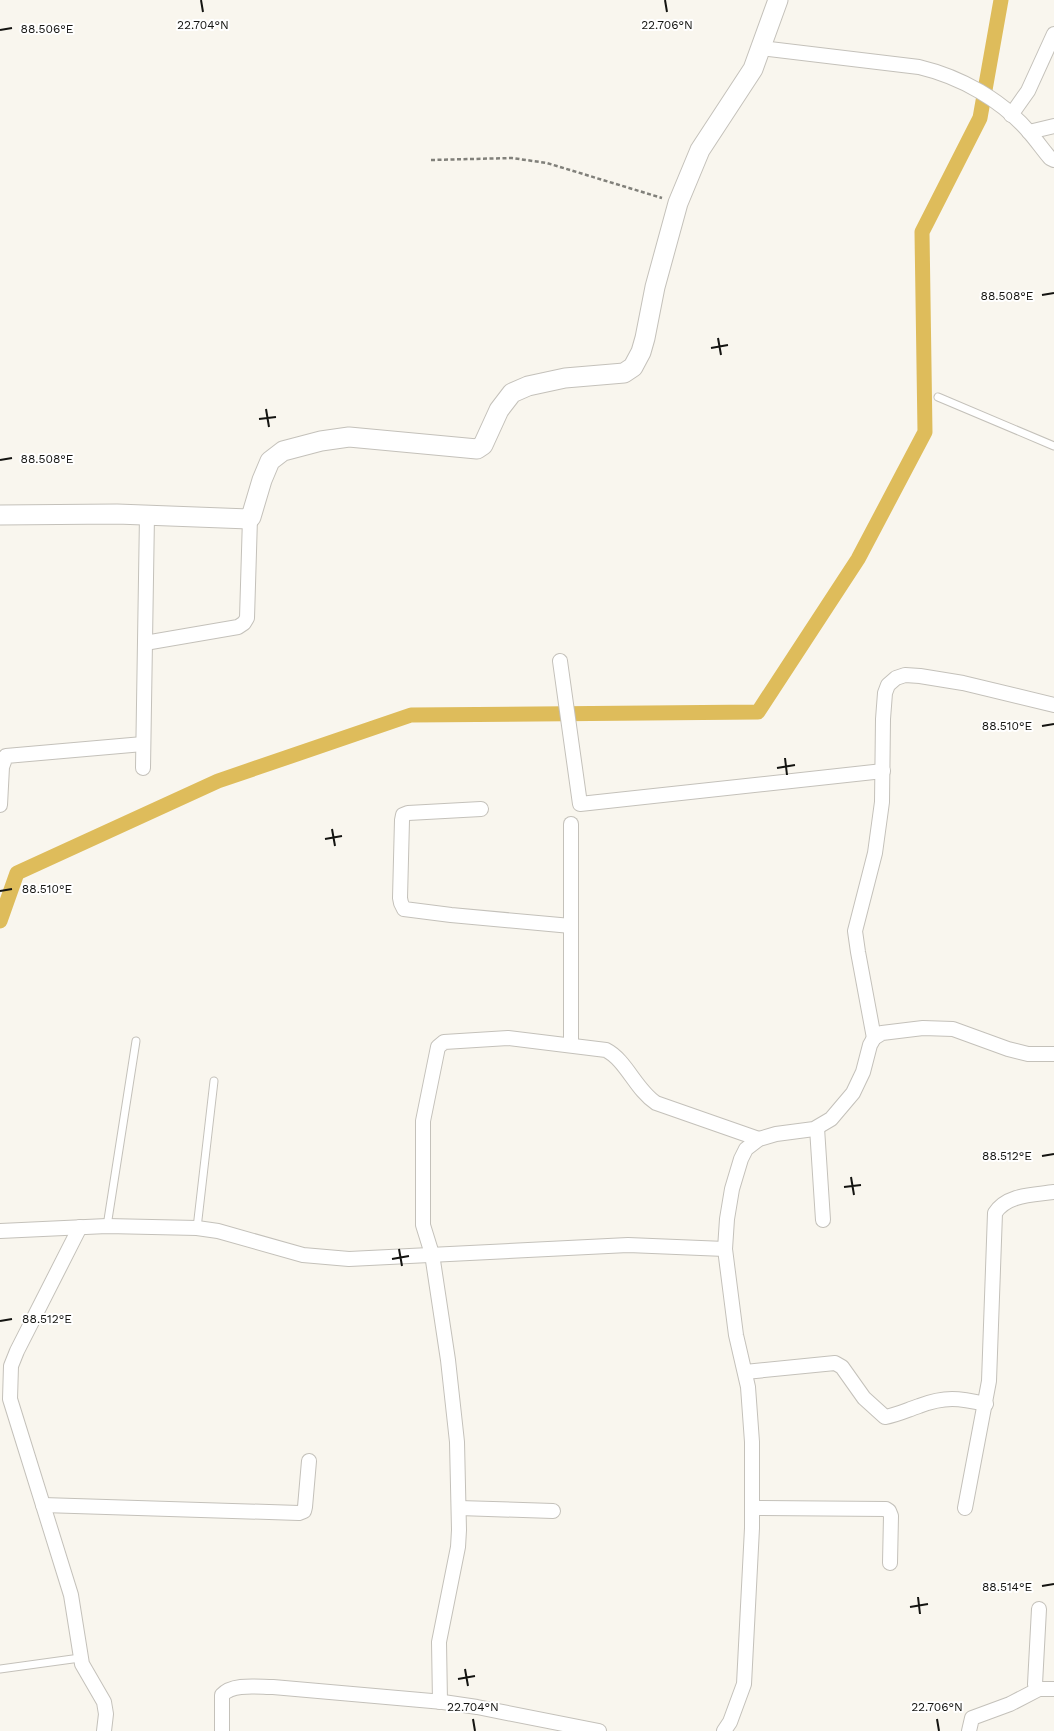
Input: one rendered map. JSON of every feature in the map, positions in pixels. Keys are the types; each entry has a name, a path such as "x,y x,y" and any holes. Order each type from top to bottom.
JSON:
{"street":[{"path":"145,643 238,627 244,623 247,618 250,518 270,461 283,451 321,441 349,437 477,450 483,445 499,410 512,393 528,386 565,378 624,373 633,367 641,352 655,287 678,203 700,150 753,69 778,0"},
{"path":"1011,115 1028,91 1054,34"},
{"path":"761,48 919,67 941,72 965,83 1000,105 1029,132 1050,158 1054,160"},
{"path":"1029,132 1054,126"},
{"path":"0,515 147,515 250,518"},
{"path":"142,768 147,515"},
{"path":"560,661 580,804 883,771"},
{"path":"874,1038 855,931 875,853 882,802 885,693 888,685 896,678 905,675 920,676 1054,705"},
{"path":"0,805 3,755 143,744"},
{"path":"482,809 408,813 403,815 400,898 404,909 571,926"},
{"path":"571,824 571,1045"},
{"path":"724,1731 730,1722 742,1690 744,1678 752,1508 752,1442 748,1387 736,1335 725,1249 731,1196 741,1159 746,1149 759,1138 817,1128 831,1119 853,1094 863,1072 870,1045 874,1038 882,1033 946,1028 1028,1054 1054,1054"},
{"path":"440,1702 439,1642 458,1547 459,1508 456,1422 432,1254 423,1226 423,1121 438,1047 444,1042 501,1038 608,1050 648,1097 656,1103 759,1138"},
{"path":"817,1128 823,1220"},
{"path":"965,1508 989,1381 996,1213 1000,1206 1009,1200 1054,1192"},
{"path":"0,1231 107,1226 197,1228 218,1231 303,1256 349,1259 628,1245 725,1249"},
{"path":"80,1227 17,1350 11,1366 10,1399 71,1595 80,1658 87,1675 104,1702 106,1714 104,1731"},
{"path":"745,1372 835,1363 842,1367 864,1398 885,1417 893,1416 936,1400 954,1398 986,1404"},
{"path":"43,1505 299,1513 306,1508 309,1461"},
{"path":"459,1508 553,1511"},
{"path":"752,1508 886,1509 891,1516 890,1563"},
{"path":"1038,1609 1035,1684 1039,1690"},
{"path":"222,1731 221,1698 224,1693 234,1689 273,1687 440,1702 477,1707 599,1731"},
{"path":"969,1731 972,1718 1010,1704 1039,1690 1054,1688"}],"lane":[{"path":"938,397 1054,446"},
{"path":"107,1226 136,1041"},
{"path":"197,1228 214,1080"},
{"path":"0,1669 80,1658"}],"path":[{"path":"431,160 512,158 547,163 678,203"}],"waterway":[{"path":"0,921 17,873 218,781 411,715 758,712 858,559 925,432 922,232 980,118 1001,0"}]}
